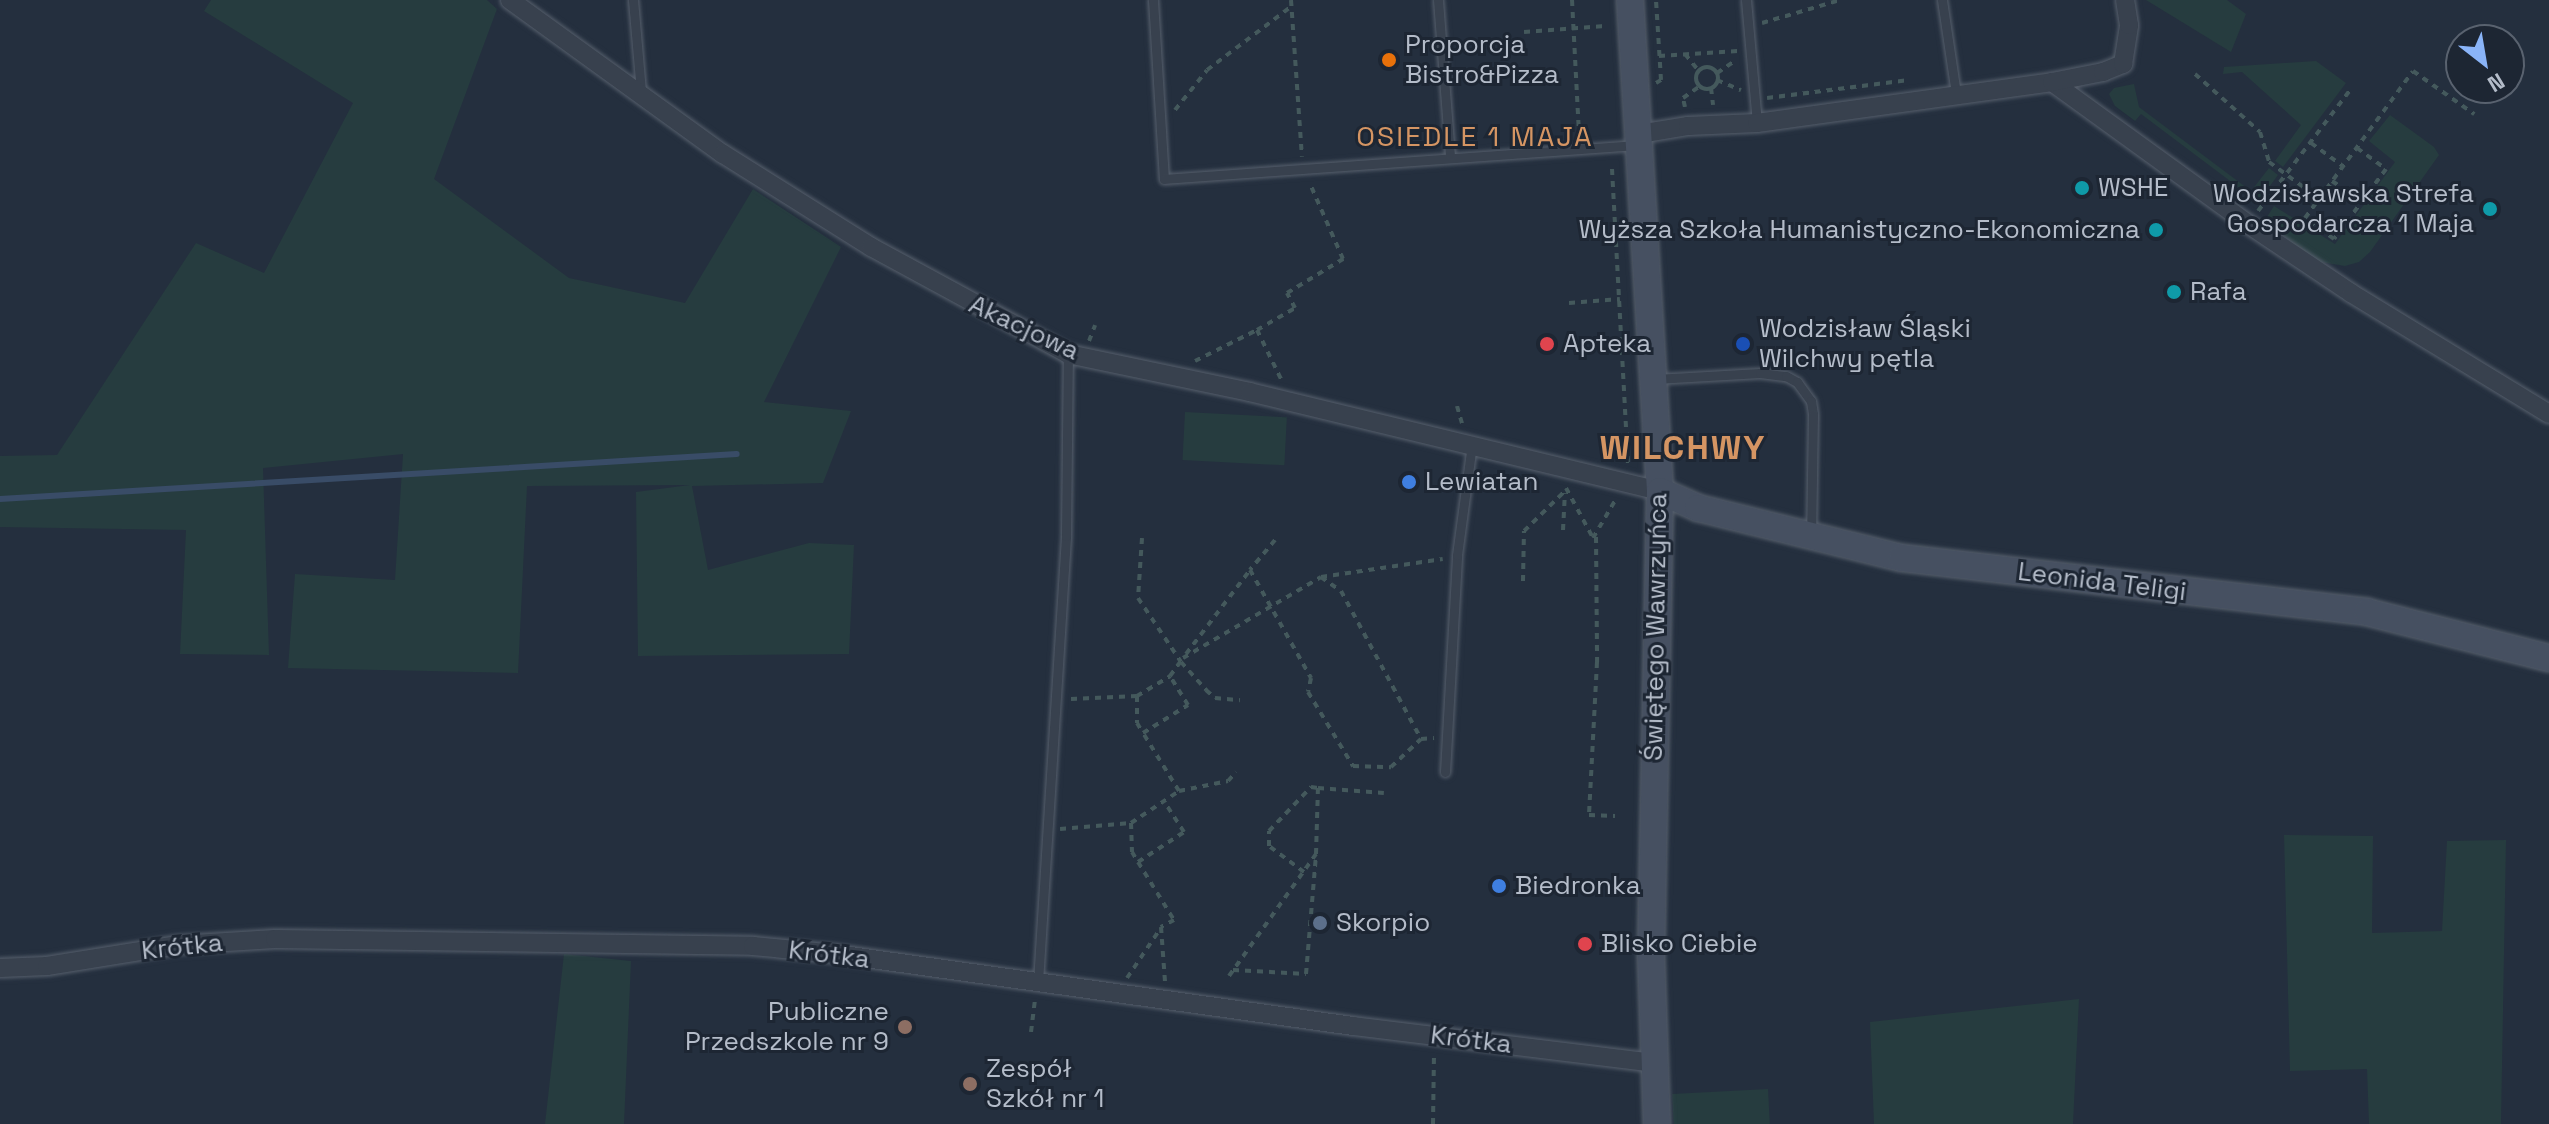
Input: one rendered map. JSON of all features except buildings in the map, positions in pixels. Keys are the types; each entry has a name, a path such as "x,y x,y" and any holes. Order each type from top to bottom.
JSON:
{"street":[{"name":"Akacjowa","path":"510,0 723,154 871,247 1068,354 1472,444 1660,491"},
{"name":"Świętego Wawrzyńca","path":"1630,0 1660,491 1651,867 1653,1063 1657,1124"},
{"path":"1640,139 1688,126 1757,123 2052,82 2123,64 2129,25 2125,0"},
{"path":"2052,82 2248,224 2425,340 2549,414"},
{"name":"Leonida Teligi","path":"1660,491 1698,508 1902,558 2367,612 2549,658"},
{"name":"Krótka","path":"0,968 47,966 178,945 275,939 753,946 836,954 1432,1036 1653,1063"}],"lane":[{"path":"633,0 641,95"},
{"path":"1153,0 1164,179 1640,139"},
{"path":"1438,0 1450,156"},
{"path":"1746,0 1757,123"},
{"path":"1942,0 1956,94"},
{"path":"1038,982 1066,536 1068,354"},
{"path":"1655,379 1760,373 1786,376 1797,382 1811,401 1813,414 1811,538"},
{"path":"1445,772 1457,555 1472,444"}],"path":[{"path":"1572,0 1579,133 1593,132"},
{"path":"1651,86 1661,80 1656,0"},
{"path":"1749,26 1840,0"},
{"path":"1161,128 1207,70 1292,6"},
{"path":"1524,32 1605,26"},
{"path":"1685,54 1699,71"},
{"path":"1659,56 1741,54 1743,68"},
{"path":"1699,71 1712,68 1717,80 1746,92"},
{"path":"1699,71 1696,77 1700,86"},
{"path":"2357,148 2386,169 2334,239 2305,218 2413,71 2474,114"},
{"path":"2195,74 2260,132 2269,162 2320,199"},
{"path":"1713,105 1711,88 1717,80"},
{"path":"1744,80 1747,100"},
{"path":"1685,110 1683,98 1700,86 1711,88"},
{"path":"2248,224 2351,89"},
{"path":"1675,111 1724,104"},
{"path":"2311,143 2343,166"},
{"path":"1612,169 1629,465 1614,462"},
{"path":"2332,181 2362,201"},
{"path":"1569,303 1620,299"},
{"path":"1086,348 1095,325"},
{"path":"1192,362 1257,330 1287,392"},
{"path":"1457,406 1464,426"},
{"path":"1563,530 1568,481"},
{"path":"1565,491 1596,537"},
{"path":"1523,581 1524,531 1565,491"},
{"path":"1615,816 1589,815 1597,662 1596,537 1619,494"},
{"path":"1142,538 1138,598 1182,660 1215,698 1240,700"},
{"path":"1056,700 1137,696 1170,676 1275,540"},
{"path":"1182,660 1321,577 1432,562 1457,555"},
{"path":"1250,570 1269,609 1311,678 1308,692 1353,766 1391,767 1421,739 1447,738"},
{"path":"1321,577 1341,591 1421,739"},
{"path":"1143,733 1188,705 1170,676"},
{"path":"1137,696 1137,723 1179,791"},
{"path":"1047,831 1131,823 1179,791 1228,781 1236,772"},
{"path":"1304,872 1269,846 1269,831 1311,787 1384,793"},
{"path":"1233,970 1306,974 1318,788"},
{"path":"1138,862 1184,832 1164,801"},
{"path":"1122,993 1131,967 1161,927 1174,920 1132,852 1131,823"},
{"path":"1229,976 1316,854"},
{"path":"1161,927 1165,999"},
{"path":"1031,1032 1038,982"},
{"path":"1432,1036 1435,1063 1433,1124"}],"green space":[{"path":"211,0 487,0 497,9 434,179 569,278 685,303 753,189 841,247 764,402 851,411 823,483 692,486 708,570 809,543 854,545 849,654 638,656 636,492 690,485 527,486 518,673 288,668 295,574 395,580 403,454 263,468 269,655 180,654 186,530 0,527 0,456 57,455 196,243 264,273 353,103 204,11"},
{"path":"2146,0 2227,0 2246,14 2231,52"},
{"path":"2316,61 2346,83 2283,167 2275,161 2301,125 2242,72 2223,74 2224,67"},
{"path":"2134,84 2139,107 2251,191 2269,168 2278,175 2258,202 2141,114 2135,121 2115,106 2109,94 2114,88"},
{"path":"2390,115 2434,147 2439,155 2370,252 2359,262 2345,266 2314,261 2265,220 2274,206 2335,244 2395,162 2369,141"},
{"path":"1185,412 1287,417 1284,465 1182,460"},
{"path":"2284,835 2373,836 2372,933 2442,931 2447,841 2506,840 2501,1124 2369,1124 2367,1069 2290,1071"},
{"path":"564,954 631,961 624,1124 545,1124"},
{"path":"2079,999 2073,1124 1874,1124 1870,1022"},
{"path":"1768,1089 1770,1124 1674,1124 1672,1094"}],"waterway":[{"path":"0,499 737,454"}],"place":[{"name":"Proporcja Bistro&Pizza","path":"1389,60"},
{"name":"WSHE","path":"2082,188"},
{"name":"Wodzisławska Strefa Gospodarcza 1 Maja","path":"2490,209"},
{"name":"Wyższa Szkoła Humanistyczno-Ekonomiczna","path":"2156,230"},
{"name":"Rafa","path":"2174,292"},
{"name":"Apteka","path":"1547,344"},
{"name":"Wodzisław Śląski Wilchwy pętla","path":"1743,344"},
{"name":"Lewiatan","path":"1409,482"},
{"name":"Biedronka","path":"1499,886"},
{"name":"Skorpio","path":"1320,923"},
{"name":"Blisko Ciebie","path":"1585,944"},
{"name":"Publiczne Przedszkole nr 9","path":"905,1027"},
{"name":"Zespół Szkół nr 1","path":"970,1084"}],"district":[{"name":"OSIEDLE 1 MAJA","path":"1475,136"},
{"name":"WILCHWY","path":"1683,448"}]}
